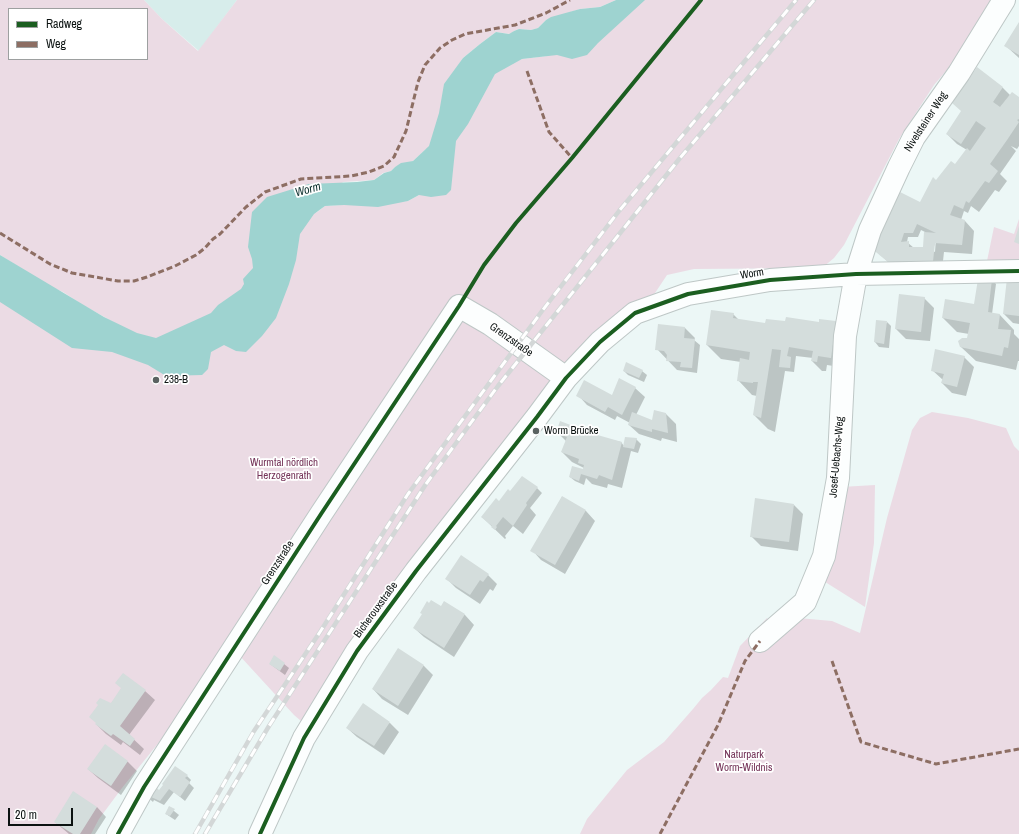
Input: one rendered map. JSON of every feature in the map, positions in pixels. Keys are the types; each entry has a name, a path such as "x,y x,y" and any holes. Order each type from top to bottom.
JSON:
{"street":[{"name":"Nivelsteiner Weg","path":"856,274 870,230 898,167 914,137 959,73 1004,0"},
{"name":"Worm","path":"537,417 566,378 600,342 635,313 688,294 770,280 856,274 1019,271"},
{"name":"Josef-Uebachs-Weg","path":"760,641 804,602 824,556 838,478 845,336 856,274"},
{"name":"Grenzstraße","path":"118,834 152,774 321,514 459,306 490,324 566,378"},
{"name":"Bicherouxstraße","path":"260,834 304,738 357,651 416,571 537,417"}],"shaded area":[{"path":"144,0 237,0 199,51 162,19"}],"green space":[{"name":"Wurmtal nördlich Herzogenrath","path":"0,0 144,0 162,19 198,51 237,0 616,0 600,7 580,9 546,20 538,28 531,30 519,29 510,34 496,32 463,58 451,77 522,59 547,56 625,0 996,0 958,57 934,85 899,139 844,245 834,258 822,268 694,269 667,275 647,305 605,343 442,544 315,733 294,715 228,643 186,709 122,788 99,819 91,834 0,834 0,295 117,324 63,292 51,287 0,255","holes":["426,149 419,195 408,201 325,206 316,213 343,182 374,180 383,173 391,171 395,167 413,161"]},
{"path":"1019,219 1019,263 987,261 994,227 1014,234"},
{"name":"Naturpark Worm-Wildnis","path":"932,412 968,418 1006,428 1014,446 1019,451 1019,834 580,834 587,819 627,770 664,742 702,698 723,677 728,678 740,646 767,618 781,638 798,618 832,621 860,633 887,518 912,430 920,418"},
{"path":"875,485 874,543 865,607 822,580 841,487"}],"water":[{"path":"616,0 645,0 587,55 572,59 557,55 522,59 495,74 468,124 456,141 451,190 446,195 431,197 419,195 408,201 378,207 344,205 325,206 314,214 300,234 296,260 289,284 276,318 262,336 246,352 236,351 224,345 211,352 208,369 202,375 166,376 148,365 112,352 72,348 0,302 0,255 104,317 137,333 156,338 211,313 218,305 241,289 244,284 243,279 253,268 248,247 252,212 267,197 309,184 374,180 384,173 391,171 401,163 413,161 429,146 439,113 444,84 463,58 480,44 496,32 509,34 519,29 531,30 538,28 551,17 580,9 600,7"}],"building":[{"path":"1019,22 1019,55 1004,46"},
{"path":"977,67 1003,87 993,102 1000,107 1012,92 1019,97 1019,119 1017,120 1019,122 990,164 998,171 989,183 985,181 969,203 966,201 963,209 954,205 950,215 965,220 962,245 935,243 933,261 888,262 871,248 896,190 920,202 933,177 936,180 951,161 955,164 967,148 970,151 986,128 976,121 961,144 946,134 961,111 952,103","holes":["917,224 936,233 924,232 923,247 909,247 909,241 901,242 904,233 913,233"]},
{"path":"1019,226 1019,244 1014,242"},
{"path":"1007,278 1019,281 1019,316 1003,314"},
{"path":"978,279 992,279 988,312 1000,314 998,329 1011,330 1008,348 1004,347 1002,356 960,347 958,341 962,338 967,338 970,323 942,318 945,299 974,304"},
{"path":"899,294 925,297 921,332 895,329"},
{"path":"711,310 734,313 733,318 765,323 766,319 785,321 786,317 819,322 819,319 836,321 831,358 818,356 817,362 811,361 813,351 789,347 787,356 791,357 790,368 779,367 781,350 772,349 761,418 753,415 758,382 753,383 737,381 740,358 749,360 750,352 706,345"},
{"path":"876,320 887,321 884,344 874,342"},
{"path":"658,324 685,327 684,338 695,339 692,368 680,367 681,362 666,361 667,355 664,351 655,350"},
{"path":"935,349 965,356 957,387 941,383 944,374 931,371"},
{"path":"626,362 643,370 639,378 623,371"},
{"path":"619,378 636,387 622,415 608,407 605,412 576,396 584,380 612,395"},
{"path":"654,410 666,413 668,433 652,429 652,432 628,425 632,412 652,420"},
{"path":"560,421 594,434 622,442 612,480 599,475 597,479 581,474 579,481 569,477 572,466 583,469 584,465 578,463 579,459 561,452 567,437 556,433"},
{"path":"625,437 637,438 634,449 623,447"},
{"path":"522,476 538,487 526,503 527,505 513,526 503,517 496,526 497,527 495,530 481,517 496,498 499,501 508,489 510,491"},
{"path":"562,496 586,510 555,565 530,551"},
{"path":"755,498 794,504 789,542 750,537"},
{"path":"461,555 489,574 483,582 480,580 470,595 445,579"},
{"path":"431,600 441,606 444,601 465,614 444,648 413,628 422,614 420,613 427,601 429,603"},
{"path":"398,648 424,665 398,706 372,689"},
{"path":"274,655 285,663 280,671 269,664"},
{"path":"123,673 146,690 120,726 135,739 130,746 113,734 111,736 95,724 96,723 89,717 98,705 96,703 100,698 111,703 121,688 115,683"},
{"path":"363,703 390,722 374,746 346,728"},
{"path":"105,744 128,761 111,786 87,769"},
{"path":"175,766 188,775 185,778 190,782 180,797 169,789 160,801 149,796 156,787 159,790"},
{"path":"73,791 97,807 80,834 73,834 54,822"},
{"path":"169,806 175,809 170,816 165,814"}],"railway":[{"path":"195,834 254,731 320,632 408,494 542,311 619,211 796,0"},
{"path":"205,834 269,726 426,484 498,386 680,158 814,0"}],"marked path":[{"path":"0,233 50,264 72,273 118,281 134,281 175,266 196,255 205,248 246,207 265,192 301,179 351,176 369,172 384,166 394,157 406,131 418,82 425,65 440,48 465,34 515,25 546,13 570,0"},
{"path":"527,71 549,132 572,158"},
{"path":"660,834 718,725 745,661 760,641"},
{"path":"832,661 861,742 936,764 1019,749"}],"cycle path":[{"path":"118,834 144,787 321,514 459,306 484,265 516,223 572,158 701,0"},
{"path":"260,834 304,738 357,651 416,571 566,378 600,342 635,313 688,294 770,280 856,274 1019,271"}],"place":[{"name":"238-B","path":"156,380"},
{"name":"Worm Brücke","path":"536,431"}]}
